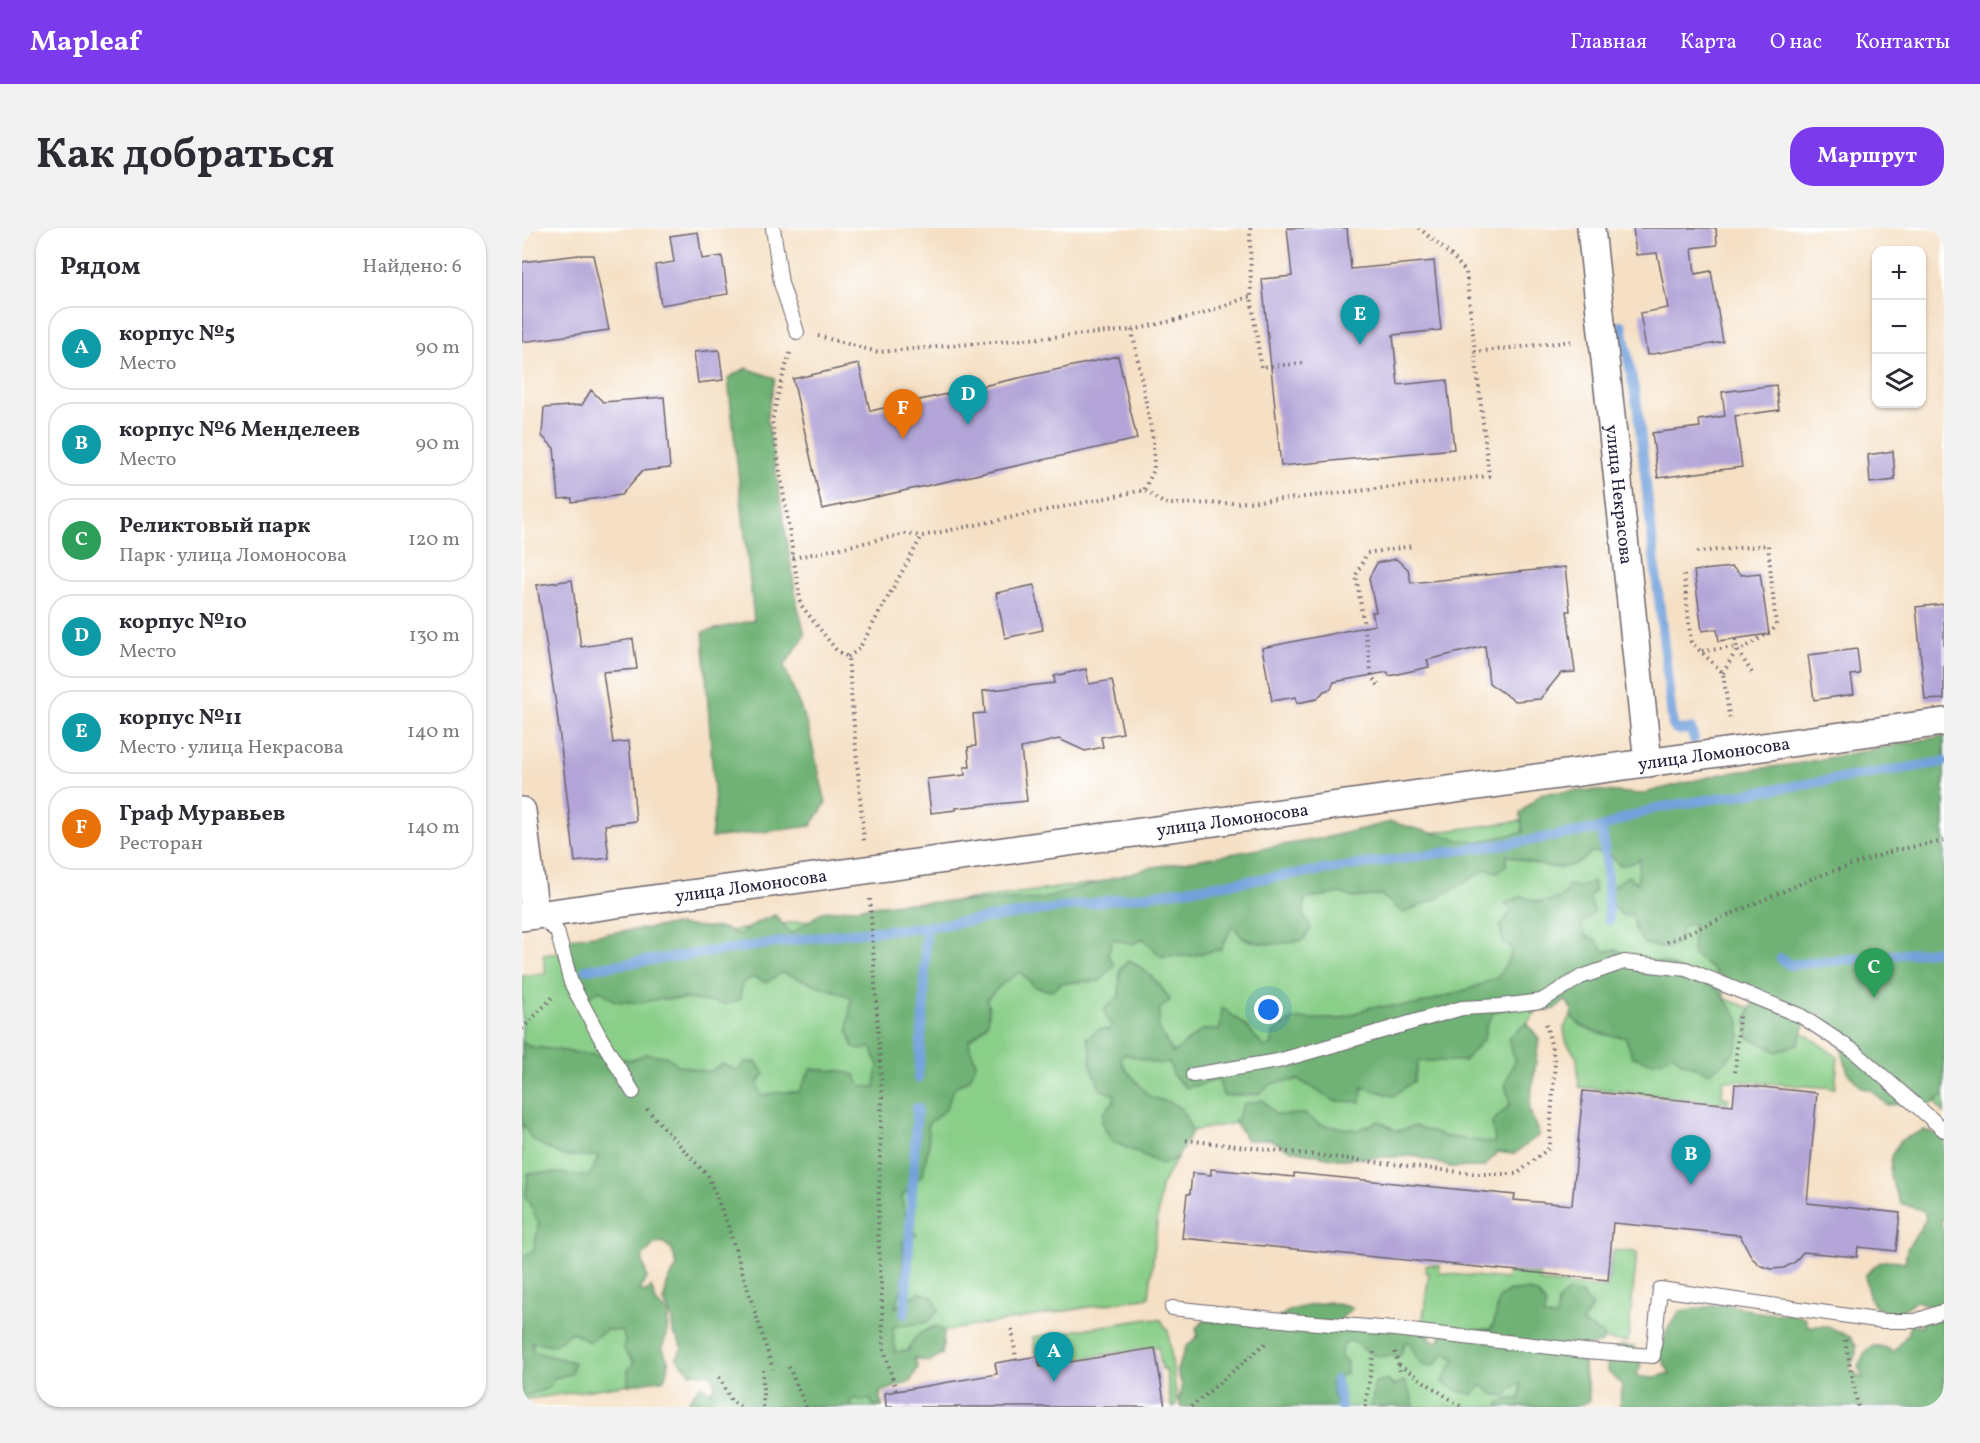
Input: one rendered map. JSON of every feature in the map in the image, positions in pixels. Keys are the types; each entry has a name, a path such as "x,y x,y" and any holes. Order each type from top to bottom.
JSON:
{"street":[{"name":"улица Некрасова","path":"1590,228 1648,763"},
{"name":"улица Ломоносова","path":"529,916 1944,722"},
{"path":"522,811 529,916"}],"lane":[{"path":"773,228 781,283 797,332"},
{"path":"529,916 557,931 571,982 633,1092"},
{"path":"1193,1075 1278,1061 1462,1008 1541,1001 1581,977 1624,962 1686,969 1801,1016 1845,1046 1944,1131"},
{"path":"1173,1308 1653,1356 1660,1289 1883,1321 1915,1321 1944,1311"}],"path":[{"path":"522,237 534,228"},
{"path":"1250,228 1251,296 1261,367 1306,363"},
{"path":"793,558 905,534 922,536 1144,490 1165,504 1235,503 1489,476 1466,272 1452,256 1419,228"},
{"path":"797,332 841,341 878,352 1132,330 1202,314 1251,296"},
{"path":"1132,330 1153,439 1154,470 1144,490"},
{"path":"1474,352 1603,338"},
{"path":"848,657 859,649 922,536"},
{"path":"1697,552 1768,545 1776,626 1772,631 1738,649 1701,651"},
{"path":"1378,685 1372,677 1356,575 1367,553 1413,546"},
{"path":"1684,575 1691,642 1723,673 1728,709"},
{"path":"1736,639 1738,649 1754,676"},
{"path":"1723,673 1738,649"},
{"path":"1624,962 1816,877 1896,850 1944,841"},
{"path":"522,1029 571,982"},
{"path":"1735,1072 1741,991"},
{"path":"1186,1140 1477,1174 1517,1174 1549,1148 1555,1062 1541,1001"},
{"path":"633,1092 664,1130 708,1176 728,1223 772,1369"},
{"path":"1841,1316 1858,1407"},
{"path":"1191,1407 1292,1321"},
{"path":"1365,1407 1377,1328"},
{"path":"1012,1329 1016,1359"},
{"path":"1399,1365 1462,1407"},
{"path":"789,1366 806,1407"},
{"path":"763,1370 763,1407"},
{"path":"719,1377 731,1401 741,1407"}],"green space":[{"path":"746,368 775,378 767,417 797,603 805,635 784,666 808,727 826,803 811,826 711,838 715,805 703,632 754,620 728,378"},
{"path":"1944,736 1944,1096 1929,1105 1887,1105 1871,1090 1862,1088 1848,1073 1840,1044 1828,1030 1824,1013 1807,1020 1798,1043 1777,1052 1748,1037 1747,1020 1756,994 1732,984 1692,954 1694,923 1682,926 1680,942 1669,949 1645,944 1635,930 1633,915 1622,915 1611,904 1606,891 1628,876 1637,883 1640,859 1630,864 1619,865 1609,854 1591,852 1572,865 1551,867 1507,855 1506,865 1497,872 1487,869 1436,899 1403,913 1381,895 1354,898 1341,893 1305,899 1304,915 1311,929 1303,940 1280,943 1256,942 1242,937 1233,926 1221,949 1191,956 1161,956 1143,939 1132,944 1113,939 1108,954 1114,965 1100,981 1061,983 1052,991 1035,987 1020,972 1002,984 987,999 989,1018 985,1027 969,1040 976,1063 970,1079 955,1087 945,1110 928,1124 929,1144 923,1174 902,1196 904,1211 916,1235 903,1241 903,1285 895,1308 920,1292 933,1297 939,1310 928,1322 893,1327 895,1352 908,1351 918,1335 936,1326 944,1331 942,1354 928,1362 914,1358 918,1367 910,1382 880,1392 882,1407 874,1406 869,1399 863,1401 855,1398 850,1402 852,1407 691,1407 689,1400 701,1385 710,1392 715,1387 712,1374 691,1373 677,1358 683,1347 673,1332 672,1319 664,1301 667,1284 677,1266 672,1249 662,1242 654,1244 642,1257 647,1278 640,1289 645,1293 651,1287 656,1302 668,1314 667,1334 662,1347 669,1363 664,1379 628,1385 628,1370 634,1362 624,1350 625,1340 622,1331 606,1330 589,1342 572,1332 554,1345 532,1342 534,1352 574,1362 571,1374 554,1378 549,1388 522,1397 522,1256 533,1252 539,1223 526,1197 528,1173 589,1176 599,1156 563,1156 532,1140 522,1122 522,1042 528,1046 631,1060 646,1054 666,1056 678,1065 708,1072 724,1064 738,1071 745,1062 756,1062 765,1074 757,1083 761,1096 780,1092 799,1092 811,1069 841,1071 855,1075 861,1086 875,1087 878,1066 871,1047 863,1050 854,1048 848,1031 851,998 842,994 781,973 766,983 754,977 742,983 740,1000 725,1004 685,999 658,999 638,1003 615,1001 600,990 588,998 560,956 571,938 672,925 723,928 739,935 756,923 775,915 791,934 822,912 899,903 1042,899 1148,868 1324,838 1391,822 1459,840 1481,841 1523,832 1520,813 1542,793 1592,790 1640,794 1721,774 1801,763"},
{"path":"1944,741 1944,1114 1912,1073 1695,923 1692,954 1714,969 1726,999 1750,1008 1747,1020 1798,1043 1802,1032 1838,1057 1835,1088 1723,1080 1722,1097 1729,1098 1728,1103 1579,1087 1577,1058 1566,1041 1564,1028 1572,1010 1566,1000 1555,1009 1537,1011 1527,1023 1539,1039 1529,1109 1539,1135 1514,1154 1498,1152 1484,1167 1451,1167 1415,1156 1338,1159 1288,1149 1270,1139 1247,1140 1235,1123 1192,1131 1161,1186 1149,1297 944,1331 942,1354 928,1362 914,1358 918,1367 910,1382 880,1392 882,1407 691,1407 689,1400 701,1385 710,1392 715,1387 712,1374 691,1373 677,1358 683,1347 673,1332 672,1319 664,1301 667,1284 677,1266 672,1249 662,1242 654,1244 642,1257 647,1278 640,1289 645,1293 651,1287 656,1302 668,1314 667,1334 662,1347 669,1363 664,1379 522,1400 522,976 546,973 543,955 1156,875 1273,854 1527,820"},
{"path":"1593,881 1595,891 1589,897 1594,912 1581,925 1586,936 1596,940 1604,951 1618,950 1630,957 1666,963 1715,986 1740,1020 1740,1037 1735,1050 1726,1061 1709,1073 1680,1061 1673,1054 1653,1062 1633,1057 1625,1037 1603,1034 1582,1026 1571,1016 1572,1010 1566,1000 1555,1009 1537,1011 1529,1001 1494,1012 1486,1027 1484,1039 1464,1061 1418,1061 1414,1081 1393,1096 1362,1087 1361,1102 1335,1101 1299,1080 1273,1083 1258,1094 1223,1096 1219,1080 1186,1088 1173,1075 1169,1062 1159,1064 1125,1054 1120,1059 1125,1068 1150,1097 1169,1102 1182,1109 1192,1131 1178,1157 1163,1165 1112,1142 1102,1123 1104,1111 1114,1102 1114,1094 1101,1090 1090,1064 1091,1052 1087,1037 1100,1029 1109,1030 1111,1024 1104,1010 1119,996 1120,970 1129,960 1152,977 1170,1000 1160,1009 1158,1027 1173,1053 1202,1030 1220,1030 1222,1007 1246,1026 1264,1047 1272,1045 1272,1034 1294,1019 1340,1019 1371,1007 1417,1005 1497,978 1512,950 1503,941 1500,927 1511,911 1505,903 1522,896 1538,902 1554,900 1564,895 1568,885 1580,887"},
{"path":"1527,1023 1539,1039 1529,1109 1539,1135 1514,1154 1497,1152 1484,1167 1451,1167 1415,1156 1338,1159 1288,1149 1270,1139 1247,1140 1235,1122 1244,1104 1263,1100 1276,1115 1305,1114 1321,1125 1358,1130 1379,1121 1397,1131 1415,1126 1447,1137 1495,1143 1492,1122 1510,1105 1505,1084 1515,1060 1508,1038"},
{"path":"1924,1130 1944,1137 1944,1216 1941,1222 1944,1233 1944,1407 1619,1407 1622,1385 1607,1371 1607,1361 1620,1345 1634,1347 1641,1366 1636,1376 1652,1378 1670,1373 1658,1353 1668,1328 1680,1311 1720,1305 1739,1307 1759,1313 1791,1314 1805,1318 1808,1326 1828,1326 1850,1337 1856,1345 1856,1353 1849,1371 1855,1371 1857,1376 1863,1378 1858,1366 1868,1349 1881,1346 1894,1352 1907,1335 1910,1324 1922,1326 1922,1316 1940,1314 1935,1307 1916,1301 1897,1314 1881,1309 1872,1302 1865,1276 1882,1261 1905,1262 1907,1249 1926,1219 1924,1211 1900,1203 1890,1176 1891,1156 1901,1140"},
{"path":"1613,1250 1637,1252 1628,1342 1603,1340 1601,1343 1584,1344 1584,1373 1588,1385 1589,1401 1574,1407 1181,1407 1179,1399 1182,1385 1177,1370 1186,1347 1198,1336 1196,1328 1206,1319 1239,1313 1255,1325 1270,1324 1289,1311 1328,1302 1353,1308 1339,1320 1430,1330 1430,1340 1438,1343 1444,1330 1422,1326 1429,1273 1425,1272 1426,1265 1440,1265 1439,1273 1507,1279 1508,1272 1540,1275 1540,1282 1607,1288"},
{"path":"1528,1290 1538,1294 1546,1305 1543,1316 1556,1318 1558,1301 1569,1291 1583,1295 1592,1307 1582,1323 1604,1335 1601,1343 1589,1346 1584,1344 1584,1373 1588,1385 1589,1401 1574,1407 1499,1407 1499,1403 1509,1399 1520,1399 1521,1384 1513,1387 1506,1396 1493,1394 1482,1385 1472,1395 1442,1382 1455,1359 1445,1353 1434,1366 1424,1366 1416,1357 1410,1343 1405,1342 1400,1356 1382,1356 1366,1351 1350,1340 1343,1345 1340,1355 1347,1362 1346,1373 1331,1382 1335,1403 1342,1407 1181,1407 1179,1399 1182,1385 1177,1370 1186,1347 1198,1336 1196,1328 1211,1317 1223,1312 1232,1312 1261,1325 1270,1324 1286,1312 1316,1304 1333,1303 1353,1308 1339,1320 1430,1330 1430,1340 1438,1343 1444,1330 1491,1329 1500,1297 1510,1291"},
{"path":"1148,1319 1161,1320 1168,1331 1177,1401 1175,1407 1171,1407 1166,1369 1162,1369 1158,1346 1041,1365 1039,1354 1035,1354 1033,1337"},
{"path":"1387,1379 1393,1386 1404,1381 1413,1399 1413,1407 1371,1407 1375,1382"}],"building":[{"path":"1287,228 1347,228 1351,269 1434,261 1441,330 1393,335 1398,385 1447,380 1454,449 1281,466 1262,279 1292,276"},
{"path":"1633,228 1716,228 1717,245 1692,248 1695,274 1711,271 1723,342 1647,355 1640,313 1668,308 1657,253 1636,255"},
{"path":"698,232 702,259 722,256 728,294 661,305 655,265 674,262 670,236"},
{"path":"593,255 609,330 522,342 522,262"},
{"path":"719,350 723,380 698,383 694,352"},
{"path":"1118,356 1137,439 822,509 793,379 859,364 870,411"},
{"path":"1776,385 1779,410 1735,416 1742,467 1658,478 1652,433 1700,427 1699,420 1725,416 1722,392"},
{"path":"591,390 603,402 664,397 670,468 642,471 621,495 572,502 572,498 559,499 554,448 542,436 544,408 582,405"},
{"path":"1893,451 1895,480 1870,483 1868,455"},
{"path":"1396,559 1408,569 1411,583 1565,567 1570,611 1567,611 1575,672 1561,673 1540,699 1515,701 1489,683 1485,646 1427,660 1429,667 1389,676 1388,672 1334,682 1331,689 1324,691 1317,699 1297,703 1296,697 1272,701 1262,648 1375,625 1372,612 1376,612 1369,578 1377,563"},
{"path":"1732,567 1741,575 1760,573 1769,634 1719,641 1717,629 1702,631 1694,571"},
{"path":"572,580 581,647 633,639 637,669 603,672 613,743 629,741 636,821 605,825 609,858 575,862 556,705 537,585"},
{"path":"1034,585 1043,630 1005,638 996,593"},
{"path":"1944,604 1944,699 1925,700 1916,607"},
{"path":"1857,649 1860,674 1851,675 1854,694 1814,700 1808,655"},
{"path":"1086,669 1089,684 1112,680 1123,733 1101,737 1103,747 1085,751 1059,739 1021,748 1027,801 956,808 956,810 931,813 927,779 965,775 964,767 970,767 968,747 976,746 973,714 985,713 983,691 1055,683 1054,676"},
{"path":"1735,1084 1817,1093 1807,1203 1900,1213 1896,1251 1858,1247 1857,1257 1803,1252 1795,1262 1784,1268 1772,1269 1761,1266 1752,1258 1740,1235 1613,1223 1608,1280 1182,1238 1192,1173 1211,1175 1211,1169 1294,1177 1294,1173 1515,1195 1514,1200 1572,1205 1583,1091 1733,1105"},
{"path":"1155,1348 1165,1407 886,1407 885,1393 997,1374 995,1363 1038,1356 1040,1367"}],"waterway":[{"path":"1622,325 1638,411 1673,727 1678,730 1691,729 1694,739"},
{"path":"586,969 840,934 926,927 1525,841 1602,828 1656,808 1944,762"},
{"path":"1602,828 1609,920"},
{"path":"918,1078 924,1004 926,927"},
{"path":"1781,959 1790,965 1944,950"},
{"path":"905,1314 917,1108"},
{"path":"1336,1380 1341,1407"}],"place":[{"name":"корпус №11","path":"1360,345"},
{"name":"корпус №10","path":"968,425"},
{"name":"Граф Муравьев","path":"903,439"},
{"name":"Реликтовый парк","path":"1874,998"},
{"name":"корпус №6 Менделеев","path":"1691,1185"},
{"name":"корпус №5","path":"1054,1382"}]}
